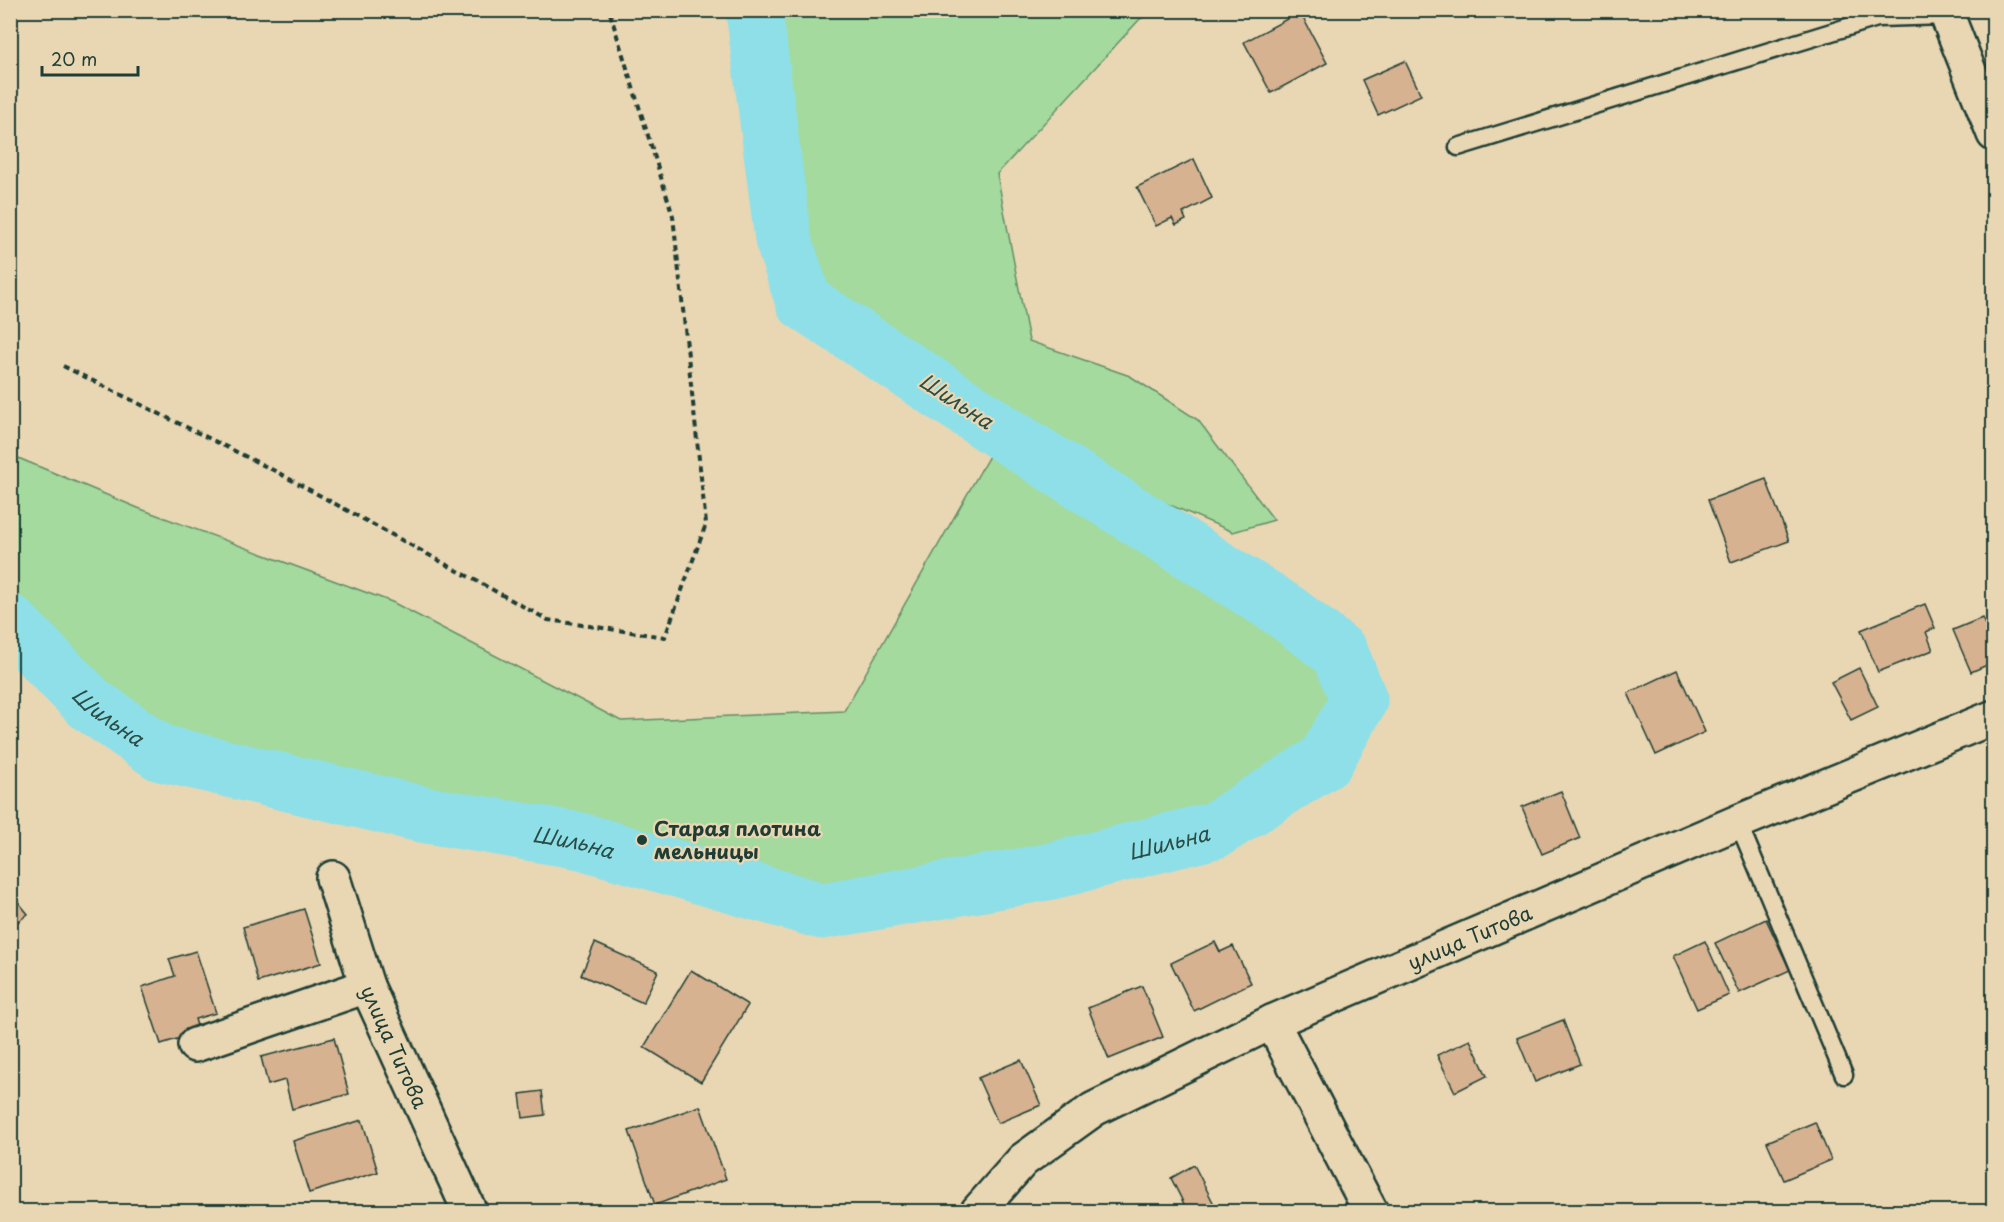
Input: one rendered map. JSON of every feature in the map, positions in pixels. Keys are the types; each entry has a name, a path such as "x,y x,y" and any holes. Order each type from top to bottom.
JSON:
{"street":[{"path":"1946,14 1994,134"},
{"name":"улица Титова","path":"977,1212 1023,1161 1094,1109 1272,1022 1738,822 1994,717"},
{"name":"улица Титова","path":"333,878 367,986 470,1212"},
{"path":"195,1045 367,986"},
{"path":"1272,1022 1371,1212"}],"lane":[{"path":"1458,147 1877,18 1946,14"},
{"path":"1738,822 1844,1075"}],"path":[{"path":"63,366 275,471 548,620 665,637 706,524 673,216 609,10"}],"green space":[{"path":"729,11 1152,11 1139,20 997,174 1029,341 1130,376 1198,420 1274,520 1233,532 1007,435 1285,611 1340,653 1359,700 1325,761 1215,830 1047,872 822,911 582,841 421,814 161,753 90,704 11,623 11,455 138,508 392,602 621,721 844,711 1002,433 963,439 783,239"}],"building":[{"path":"1300,12 1327,63 1271,93 1244,42"},
{"path":"1405,61 1421,95 1378,115 1362,80"},
{"path":"1194,159 1212,198 1183,213 1186,220 1176,225 1172,218 1156,226 1137,187"},
{"path":"1766,479 1789,541 1731,562 1708,500"},
{"path":"1925,604 1935,628 1926,632 1933,650 1878,672 1861,630"},
{"path":"1982,618 1994,645 1994,662 1971,672 1953,630"},
{"path":"1859,668 1878,707 1851,720 1831,682"},
{"path":"1677,670 1705,732 1656,755 1628,693"},
{"path":"1561,791 1580,838 1542,854 1522,807"},
{"path":"10,892 28,914 10,928"},
{"path":"304,909 321,963 258,982 243,927"},
{"path":"1766,919 1790,970 1739,993 1715,943"},
{"path":"1705,941 1729,995 1697,1009 1673,956"},
{"path":"1215,942 1220,952 1233,946 1251,983 1194,1011 1171,963"},
{"path":"595,943 658,971 643,1003 581,975"},
{"path":"196,951 216,1013 195,1019 199,1032 161,1044 142,987 175,976 169,959"},
{"path":"691,970 748,1005 701,1082 644,1047"},
{"path":"1142,986 1163,1037 1109,1059 1088,1008"},
{"path":"1563,1020 1580,1064 1535,1082 1517,1038"},
{"path":"334,1038 349,1094 292,1109 285,1080 268,1085 261,1057"},
{"path":"1470,1040 1487,1076 1455,1092 1437,1055"},
{"path":"1021,1060 1041,1105 998,1123 978,1078"},
{"path":"542,1091 545,1115 523,1118 520,1094"},
{"path":"700,1106 726,1179 655,1205 629,1131"},
{"path":"362,1120 378,1172 309,1193 293,1141"},
{"path":"1815,1122 1831,1160 1784,1180 1767,1142"},
{"path":"1194,1165 1218,1212 1188,1212 1171,1178"}],"waterway":[{"name":"Шильна","path":"10,623 90,704 161,753 421,814 581,841 822,911 1047,872 1215,830 1325,761 1359,700 1340,653 1285,611 1002,432 804,302 783,239 754,10"}],"place":[{"name":"Старая плотина мельницы","path":"642,840"}]}
